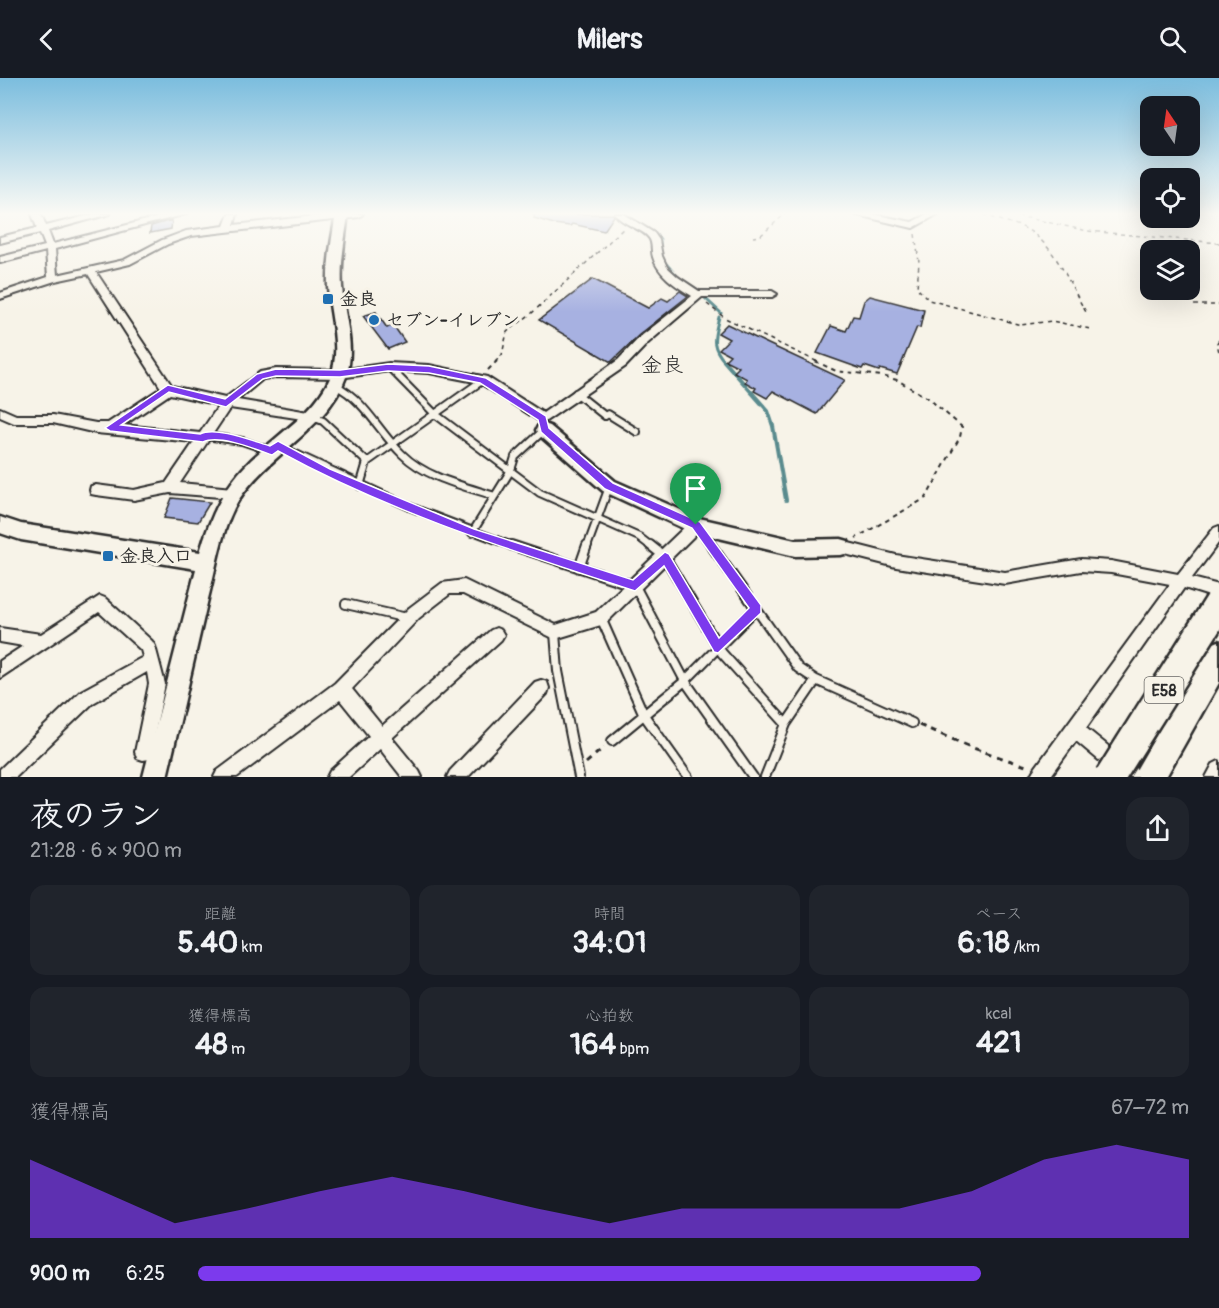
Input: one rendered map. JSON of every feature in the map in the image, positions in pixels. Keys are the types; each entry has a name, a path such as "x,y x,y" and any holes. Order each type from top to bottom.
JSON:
{"highway":[{"name":"E58","path":"1110,777 1219,604"},
{"name":"E58","path":"1148,777 1219,655"}],"street":[{"path":"0,260 50,247 53,279"},
{"path":"0,296 53,279 127,262 158,247"},
{"path":"155,777 208,561 216,532 233,493 274,448 309,416 337,379 344,357 335,287 337,247"},
{"path":"656,247 657,257 675,281 700,294 772,294"},
{"path":"92,271 168,388 226,403 309,416"},
{"path":"543,424 576,393 622,363 645,340 700,294"},
{"path":"170,488 226,403 260,376 276,373 337,379 388,368 414,367 481,380 543,424 609,486 696,525 795,548 842,547 896,561 1005,578 1081,565 1111,567 1179,580 1219,592"},
{"path":"110,428 168,388"},
{"path":"0,412 14,419 52,419 96,428 204,437"},
{"path":"96,490 134,495 170,488 233,493"},
{"path":"0,525 21,532 187,560 208,561"},
{"path":"223,777 341,689 409,618 447,588 464,587 555,632 601,618 696,525"},
{"path":"1041,774 1075,730 1179,580 1219,532"},
{"path":"0,670 100,603 147,646 157,684 142,752 162,750"},
{"path":"336,777 496,634"},
{"path":"0,635 41,641"},
{"path":"5,777 87,697 152,661"},
{"path":"456,777 542,688"},
{"path":"341,689 413,777"},
{"path":"1075,730 1133,777"},
{"path":"1215,777 1219,770"}],"lane":[{"path":"388,368 435,414 540,493 639,537 665,557 718,647 786,724"},
{"path":"337,379 350,391 403,456 444,480 495,496"},
{"path":"360,486 367,462 481,380"},
{"path":"576,393 605,416 608,414 636,432"},
{"path":"309,416 323,421 367,462"},
{"path":"472,533 512,470 515,457 543,424"},
{"path":"204,437 242,441 274,448 472,533 635,586 685,681 753,777"},
{"path":"579,568 609,486"},
{"path":"696,525 798,668 816,680 912,723"},
{"path":"346,604 409,618"},
{"path":"612,741 685,681 756,609"},
{"path":"601,618 644,715 688,777"},
{"path":"555,632 558,671 579,773"},
{"path":"765,777 786,724 816,680"}],"path":[{"path":"481,380 502,355 507,332 532,313 604,247"},
{"path":"917,247 919,262 917,288 929,300 1021,325 1052,321 1090,329"},
{"path":"1048,247 1086,312"},
{"path":"700,294 715,312 725,318 836,371 889,377 906,384 954,418 962,427 960,437 926,498 842,547"},
{"path":"1194,305 1219,305"},
{"path":"1219,340 1217,343 1219,352"},
{"path":"912,723 1041,774"},
{"path":"579,773 612,741"}],"building":[{"path":"593,279 648,308 662,298 668,301 680,291 688,296 639,335 611,362 539,320"},
{"path":"870,296 924,310 920,328 917,327 897,374 864,366 862,369 817,353 831,326 846,331 853,316 859,317 864,301"},
{"path":"376,312 387,328 393,325 405,342 388,349 363,316"},
{"path":"727,324 845,380 817,414 773,391 767,398 754,391 756,388 745,382 747,379 734,372 739,367 725,360 730,355 719,349 729,339 718,333"},
{"path":"172,498 210,502 198,522 164,518"}],"waterway":[{"path":"661,247 661,253"},
{"path":"663,260 676,275"},
{"path":"694,288 721,313"},
{"path":"719,317 714,341 717,351 725,362"},
{"path":"724,361 768,411 773,426 786,500"}],"place":[{"name":"金良","path":"328,299"},
{"name":"セブン-イレブン","path":"374,320"},
{"name":"金良入口","path":"108,556"}],"district":[{"name":"金良","path":"662,365"}],"route":[{"path":"388,368 429,369 483,380 543,419 544,430 609,486 696,525 756,609 718,647 665,557 635,586 472,533 326,472 278,445 272,451 242,441 220,437 205,436 203,438 110,428 168,388 226,403 260,376 276,373 340,374 388,368"}]}
